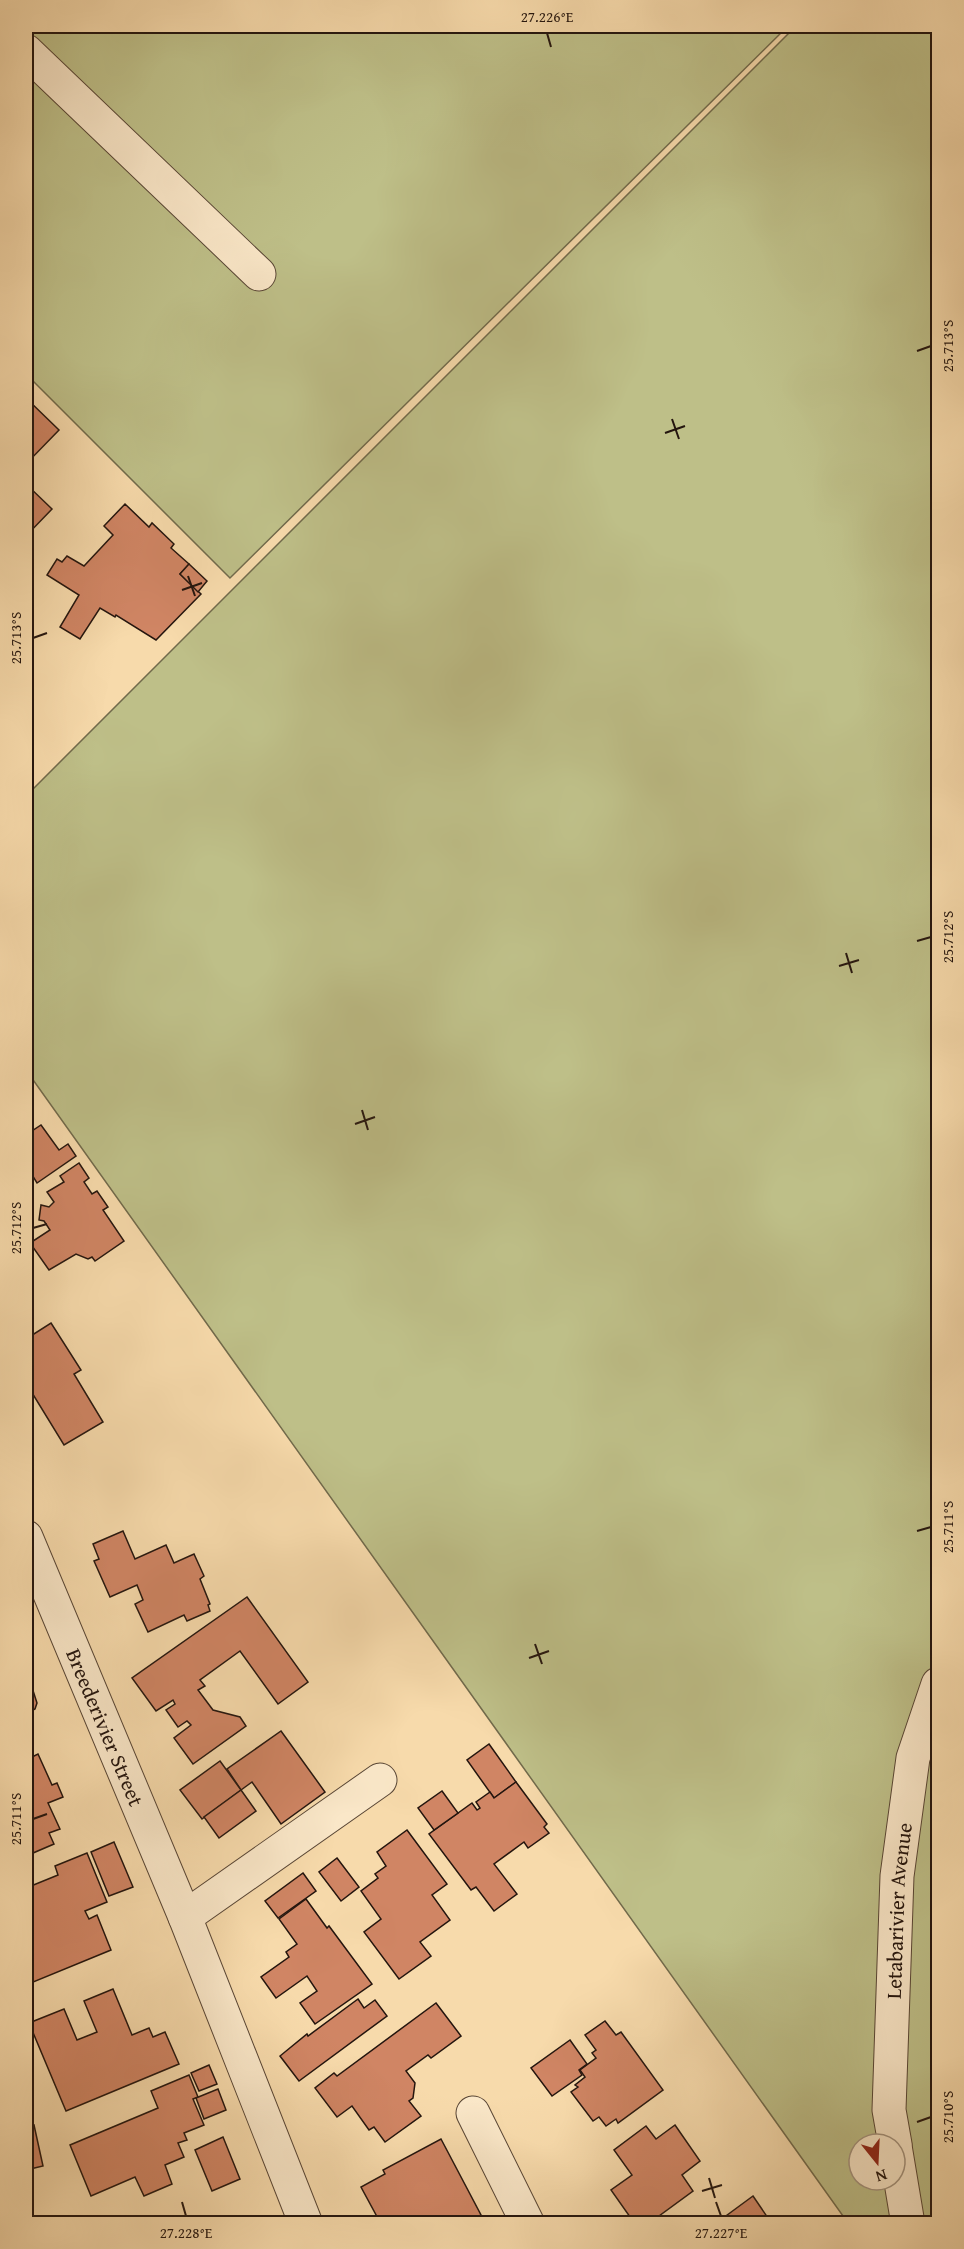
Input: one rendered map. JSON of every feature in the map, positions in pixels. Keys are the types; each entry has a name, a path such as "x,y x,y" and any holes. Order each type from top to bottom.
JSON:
{"street":[{"path":"26,51 259,274"},
{"name":"Breederivier Street","path":"26,1537 185,1917 306,2223"},
{"name":"Letabarivier Avenue","path":"893,2132 889,2110 891,1982 897,1876 913,1758 939,1684"},
{"path":"185,1917 380,1779"},
{"path":"473,2113 528,2223"},
{"name":"Letabarivier Avenue","path":"903,2192 908,2223"}],"green space":[{"path":"26,26 788,26 230,578 26,374"},
{"path":"796,26 938,26 938,2223 848,2223 26,1070 26,796"}],"building":[{"path":"26,398 59,430 26,464"},
{"path":"26,484 52,509 26,536"},
{"path":"125,504 149,527 152,523 174,544 171,548 189,564 180,574 201,594 156,640 116,615 115,617 100,608 80,639 60,627 79,595 47,575 57,559 62,562 67,556 84,566 113,535 104,526"},
{"path":"189,564 207,581 198,592 180,574"},
{"path":"41,1125 59,1150 68,1144 76,1156 37,1183 26,1165 26,1135"},
{"path":"79,1163 89,1178 84,1182 92,1194 97,1191 108,1207 103,1210 124,1241 95,1261 92,1257 88,1259 76,1254 49,1270 30,1243 50,1230 44,1221 39,1220 41,1205 49,1207 54,1202 47,1192 64,1182 60,1176"},
{"path":"51,1323 81,1370 74,1374 103,1422 64,1445 26,1383 26,1339"},
{"path":"123,1531 135,1559 166,1545 174,1563 194,1554 204,1576 200,1579 210,1604 208,1605 210,1611 187,1621 184,1615 148,1632 135,1604 143,1600 137,1585 110,1597 94,1561 99,1559 93,1544"},
{"path":"247,1597 308,1682 278,1704 240,1651 200,1680 205,1686 198,1690 213,1710 240,1717 246,1726 193,1764 174,1738 191,1725 187,1721 178,1727 166,1710 175,1704 173,1700 156,1711 132,1678"},
{"path":"29,1678 37,1703 35,1709 26,1714 26,1679"},
{"path":"281,1731 325,1792 281,1824 252,1782 241,1790 227,1769"},
{"path":"489,1744 516,1782 494,1798 467,1760"},
{"path":"38,1754 52,1785 57,1783 63,1797 48,1803 60,1829 49,1833 54,1844 26,1856 26,1760"},
{"path":"220,1761 241,1790 202,1819 180,1790"},
{"path":"516,1782 547,1824 544,1827 549,1833 528,1848 524,1842 494,1864 517,1894 494,1911 476,1887 471,1890 429,1834 472,1803 477,1810 480,1808 476,1802 490,1792 494,1798"},
{"path":"241,1790 256,1811 219,1838 204,1817"},
{"path":"442,1791 458,1813 434,1830 418,1808"},
{"path":"407,1830 447,1884 432,1895 450,1920 420,1942 431,1956 399,1979 364,1932 381,1919 361,1891 378,1878 375,1874 386,1866 377,1852"},
{"path":"114,1842 133,1887 109,1896 91,1852"},
{"path":"87,1853 107,1902 85,1911 89,1919 97,1915 111,1950 26,1985 26,1950 28,1949 26,1888 58,1875 55,1866"},
{"path":"337,1858 359,1887 341,1901 319,1872"},
{"path":"303,1873 316,1891 278,1918 265,1901"},
{"path":"306,1899 372,1984 315,2024 300,2003 317,1991 307,1976 276,1998 261,1977 289,1957 286,1952 297,1944 279,1919"},
{"path":"113,1989 132,2035 149,2028 153,2037 165,2032 179,2064 66,2111 29,2023 64,2009 77,2040 97,2032 84,2001"},
{"path":"358,1999 364,2008 375,2000 387,2016 299,2081 280,2056 307,2034 308,2036"},
{"path":"436,2003 461,2036 431,2058 428,2055 406,2071 415,2083 413,2098 409,2101 421,2116 385,2142 374,2127 369,2130 352,2106 337,2117 315,2088 334,2073 337,2076"},
{"path":"605,2021 616,2035 621,2032 663,2090 618,2123 616,2119 606,2126 599,2117 593,2121 571,2092 578,2087 575,2085 585,2077 580,2070 596,2058 592,2053 596,2050 585,2035"},
{"path":"570,2040 587,2064 579,2070 582,2075 552,2096 531,2068"},
{"path":"209,2065 217,2084 199,2091 191,2073"},
{"path":"189,2075 198,2097 193,2099 204,2125 184,2133 187,2140 178,2143 184,2157 165,2165 172,2184 144,2196 135,2177 91,2196 70,2145 158,2108 151,2091"},
{"path":"218,2089 226,2110 204,2119 196,2098"},
{"path":"34,2125 43,2166 26,2170 26,2127"},
{"path":"675,2125 700,2161 682,2175 693,2191 648,2224 635,2224 611,2190 632,2175 614,2150 646,2126 656,2139"},
{"path":"223,2137 240,2179 212,2191 195,2150"},
{"path":"441,2139 481,2215 470,2221 472,2224 381,2224 361,2187 385,2174 383,2170"},
{"path":"753,2196 772,2224 715,2224"},
{"path":"698,2216 704,2224 688,2224"},
{"path":"178,2218 184,2224 172,2224"},
{"path":"245,2218 270,2221 270,2224 244,2224"}]}
